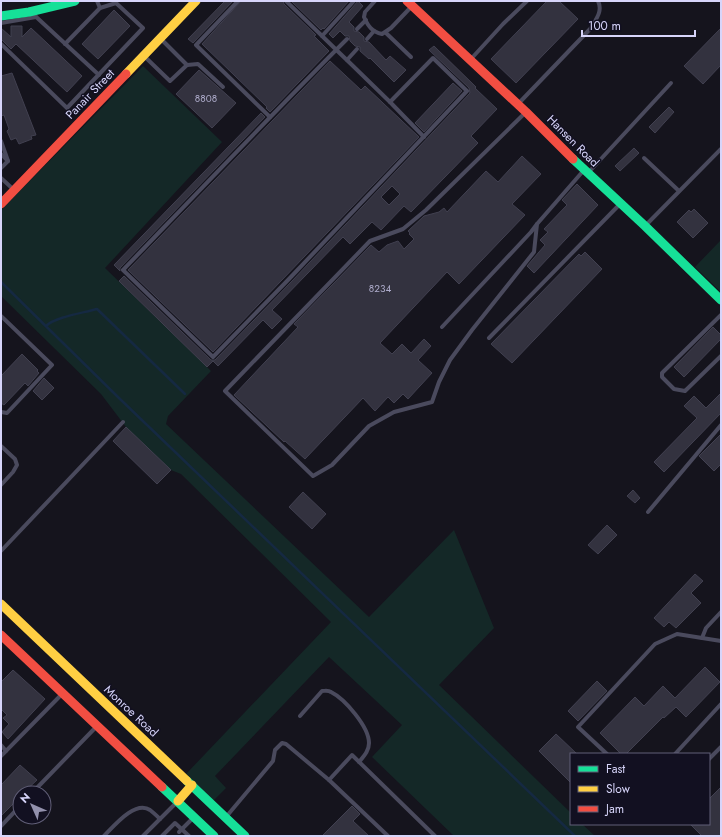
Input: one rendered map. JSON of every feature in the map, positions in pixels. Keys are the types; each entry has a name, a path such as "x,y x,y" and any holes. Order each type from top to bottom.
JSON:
{"street":[{"path":"1,16 33,14 75,1"},
{"name":"Panair Street","path":"1,204 196,1"},
{"name":"Hansen Road","path":"410,3 518,104 721,300"},
{"name":"Monroe Road","path":"1,604 245,836"},
{"path":"1,635 214,836"},
{"path":"178,801 192,785"}],"lane":[{"path":"97,1 100,8"},
{"path":"238,1 196,45 270,117"},
{"path":"286,1 424,137"},
{"path":"322,36 354,1"},
{"path":"375,1 365,12 364,17 368,26 374,31 382,34 386,33 411,57"},
{"path":"470,60 503,24 527,1"},
{"path":"518,104 591,28 599,14 600,4 598,1"},
{"path":"1,44 66,108 143,28 116,3 100,8 65,44"},
{"path":"386,33 410,3"},
{"path":"1,24 33,14 99,75"},
{"path":"357,29 366,20"},
{"path":"367,39 374,31"},
{"path":"160,38 187,65"},
{"path":"347,39 123,270 213,357 467,91 433,58 390,102"},
{"path":"347,60 357,49"},
{"path":"144,56 170,81 187,65 198,64 223,87"},
{"path":"442,327 586,171 671,83"},
{"path":"526,112 426,210 403,229 370,241 225,391 313,476 332,465 369,426 394,412 432,402 439,382 450,360 534,252 537,224"},
{"path":"1,141 8,161"},
{"path":"645,226 721,149"},
{"path":"1,154 8,161"},
{"path":"644,158 679,191"},
{"path":"1,168 8,161"},
{"path":"1,178 14,190"},
{"path":"489,338 621,203"},
{"path":"721,315 662,373 662,377 674,389 685,391 721,356"},
{"path":"1,316 52,365 7,413 1,412"},
{"path":"1,551 123,422"},
{"path":"648,512 721,425"},
{"path":"1,446 15,459 17,465 13,472 1,485"},
{"path":"1,477 5,481"},
{"path":"702,638 706,628 721,612"},
{"path":"605,753 578,727 654,644 677,634 721,641"},
{"path":"300,716 322,691 329,691 341,698 354,711 363,726 369,742 368,752 359,762"},
{"path":"1,756 62,694"},
{"path":"676,753 721,704"},
{"path":"40,785 97,726"},
{"path":"226,818 273,761 275,750 282,743 286,744 329,780 388,836"},
{"path":"1,746 6,751"},
{"path":"710,758 721,747"},
{"path":"329,780 352,755 435,836"},
{"path":"143,836 178,801"},
{"path":"104,836 126,814 140,808 150,809 160,819"},
{"path":"1,826 12,814"},
{"path":"180,831 194,817"},
{"path":"162,836 175,823 180,831 188,836"}],"green space":[{"path":"143,66 222,142 105,268 211,371 168,416 166,424 369,617 454,530 494,628 439,685 570,812 570,825 583,825 595,836 454,836 372,757 402,725 329,657 215,776 226,788 213,801 186,774 331,622 181,474 171,470 126,427 101,394 1,296 1,210"},
{"path":"721,240 721,292 695,267"}],"building":[{"path":"225,1 233,1 193,43 188,39"},
{"path":"241,1 283,1 284,4 316,35 314,36 329,51 270,112 266,108 267,107 202,44"},
{"path":"291,1 349,1 324,29 323,28 321,30"},
{"path":"358,1 363,6 349,22 354,27 354,31 359,32 364,37 364,41 369,42 386,60 390,56 406,70 394,82 370,58 369,59 360,51 360,47 355,46 350,41 349,36 345,36 340,31 333,38 329,34"},
{"path":"547,1 559,1 578,19 516,83 491,59"},
{"path":"114,10 130,26 98,59 82,44"},
{"path":"11,26 22,26 22,37 31,28 82,76 67,92 16,44 11,49 1,39 1,28 11,37"},
{"path":"721,28 721,65 703,84 684,66"},
{"path":"434,46 497,109 471,136 478,143 411,212 404,206 381,230 372,222 350,244 343,237 272,310 282,319 272,329 263,320 218,366 213,361 207,367 119,281 124,276 211,360 215,360 470,93 469,88 429,50","holes":["392,186 400,194 389,205 381,197"]},
{"path":"330,61 361,90 365,86 419,137 213,352 128,270"},
{"path":"199,70 236,103 212,128 176,94"},
{"path":"12,73 36,135 31,136 32,139 19,144 16,138 11,140 7,131 9,129 4,115 1,116 1,76"},
{"path":"453,83 462,91 424,132 415,123"},
{"path":"669,107 674,112 655,133 649,127"},
{"path":"261,113 265,117 120,268 120,271 114,265"},
{"path":"634,148 639,153 620,171 615,166"},
{"path":"522,156 541,174 512,204 525,215 459,284 447,272 380,343 392,354 402,344 411,353 424,339 431,346 418,360 432,373 408,399 403,394 394,403 388,397 375,411 363,398 305,459 285,441 284,442 234,395 298,327 294,324 371,245 379,252 387,245 398,241 404,249 414,239 408,231 424,216 439,212 444,208 447,212 486,171 498,182"},
{"path":"577,184 598,205 534,273 527,266 545,245 540,240 548,232 544,229 567,205 562,200"},
{"path":"694,209 708,223 693,238 677,222 689,210 691,212"},
{"path":"585,252 602,269 512,363 491,344 579,254 581,256"},
{"path":"713,327 721,335 721,339 684,377 674,367"},
{"path":"22,354 38,370 37,371 39,373 28,386 25,383 4,405 1,403 1,376"},
{"path":"44,378 54,388 42,400 33,391"},
{"path":"721,393 721,413 664,472 654,462 697,418 684,406 694,396 706,408"},
{"path":"126,427 171,470 157,484 113,441"},
{"path":"721,434 721,464 714,471 699,456"},
{"path":"633,490 640,498 635,503 627,496"},
{"path":"303,492 326,514 312,529 289,507"},
{"path":"607,525 617,535 598,554 588,545"},
{"path":"695,574 703,581 691,593 701,603 676,628 669,622 664,627 654,618"},
{"path":"705,667 720,682 686,717 676,707 664,718 663,717 627,753 620,753 600,733 635,697 644,706 663,686 675,698"},
{"path":"13,670 45,699 8,739 2,732 9,724 3,718 7,715 1,709 1,682"},
{"path":"597,681 607,691 578,721 568,711"},
{"path":"556,734 576,753 570,753 570,782 539,751"},
{"path":"20,765 37,780 32,785 12,785 12,805 1,816 1,785"},
{"path":"721,787 721,836 702,836 691,825 710,825 710,798"},
{"path":"352,806 360,814 353,821 369,836 322,836"}],"waterway":[{"path":"1,282 121,400 575,836"},
{"path":"46,326 56,320 97,309 185,394"}],"traffic: fast":[{"path":"1,16 29,12 75,1"},
{"path":"573,159 721,300"},
{"path":"187,781 245,836"},
{"path":"162,787 214,836"}],"traffic: slow":[{"path":"126,74 196,1"},
{"path":"1,604 187,781"},
{"path":"178,801 192,785"}],"traffic: jam":[{"path":"407,1 526,112 573,159"},
{"path":"1,204 126,74"},
{"path":"1,635 162,787"}]}
